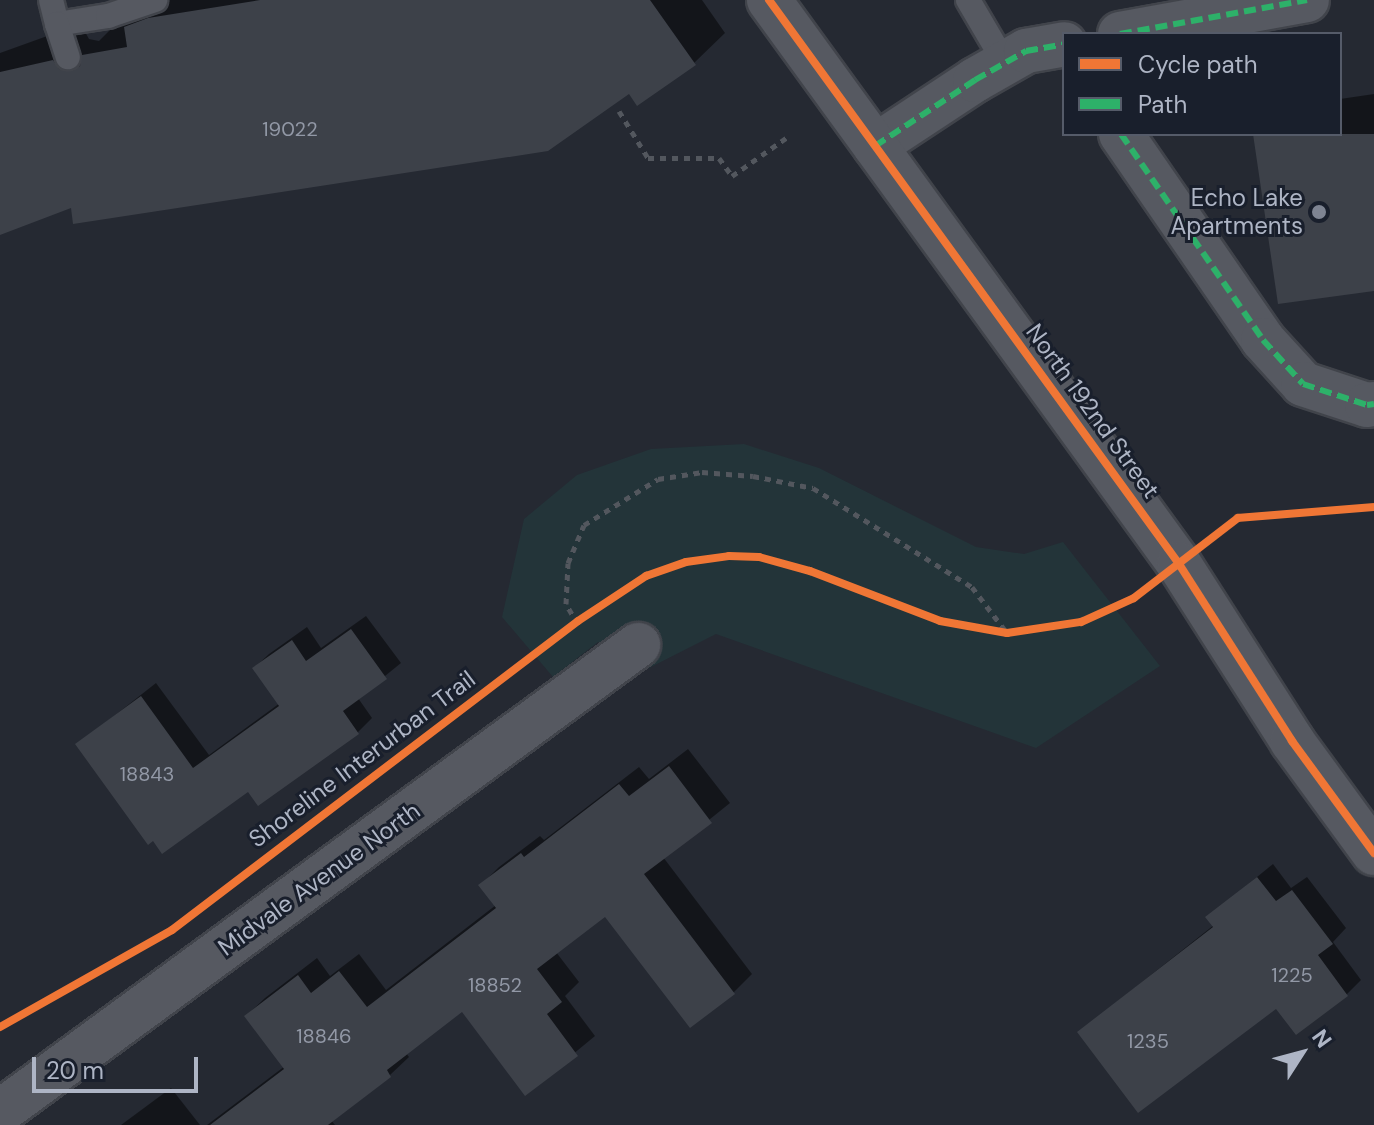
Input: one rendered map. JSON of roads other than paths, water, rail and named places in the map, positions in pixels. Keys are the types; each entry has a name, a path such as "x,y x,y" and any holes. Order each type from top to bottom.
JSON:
{"street":[{"name":"North 192nd Street","path":"769,0 1179,564 1292,741 1374,853"},
{"path":"1131,32 1307,0"},
{"path":"875,146 1026,51 1062,44"},
{"path":"1122,136 1263,340 1303,384 1367,405 1374,404"},
{"name":"Midvale Avenue North","path":"0,1112 638,645"}],"lane":[{"path":"51,0 68,57"},
{"path":"57,24 108,16 155,0"},
{"path":"968,0 1005,63"}],"place":[{"name":"Echo Lake Apartments","path":"1319,212"}]}
